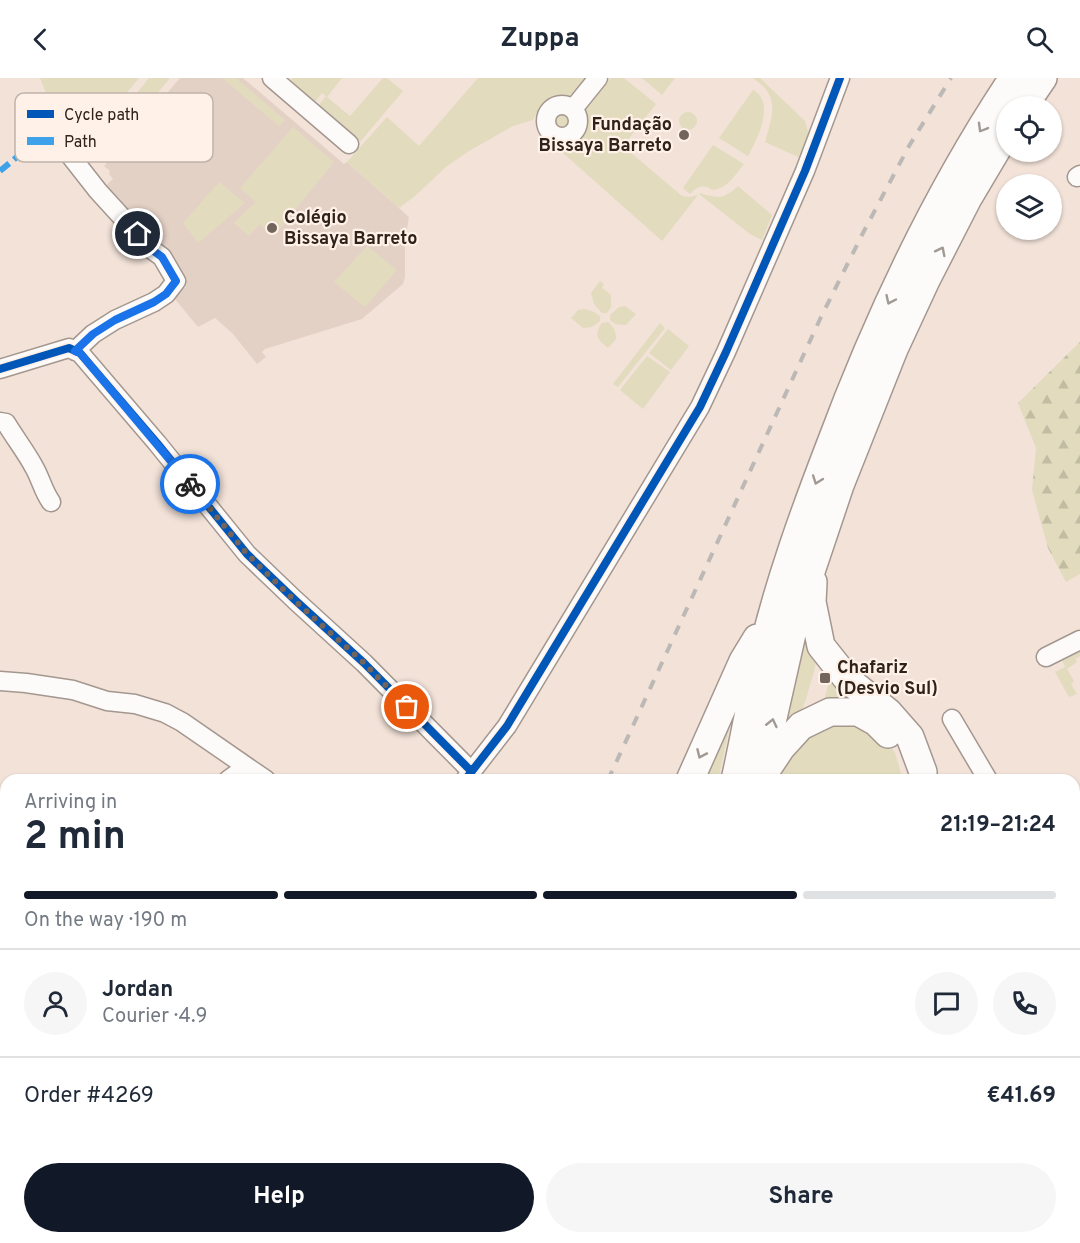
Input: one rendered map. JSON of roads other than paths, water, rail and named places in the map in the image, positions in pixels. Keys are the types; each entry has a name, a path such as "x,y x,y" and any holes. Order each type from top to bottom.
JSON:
{"highway":[{"path":"736,774 763,648 774,608 815,484 871,342 947,186 1013,78"},
{"path":"1031,96 1043,78"},
{"path":"760,774 796,616 840,485 894,349 926,280 968,198 996,151"},
{"path":"814,561 812,602 821,646 848,680 888,712 910,737 923,774"},
{"path":"693,774 743,661 774,608"},
{"path":"763,774 781,748 801,726 830,712 858,712 876,722 899,745 909,774"}],"street":[{"path":"272,78 349,144"},
{"path":"573,109 598,78"},
{"path":"471,774 507,726 700,407 805,171 840,78"},
{"path":"75,162 98,191 151,249 162,257 176,281 166,294 115,320 93,334 75,351"},
{"path":"0,369 69,348 80,353 247,554 364,663 466,774"},
{"path":"0,422 6,423 19,442 51,502"},
{"path":"1046,657 1080,640"},
{"path":"0,681 27,682 73,690 107,702 135,704 165,713 182,722 257,774"},
{"path":"952,719 984,774"},
{"path":"236,774 246,767"}],"railway":[{"path":"611,774 821,317 909,146 951,78"}],"place":[{"name":"Fundação Bissaya Barreto","path":"684,135"},
{"name":"Colégio Bissaya Barreto","path":"272,228"},
{"name":"Chafariz (Desvio Sul)","path":"825,678"}]}
